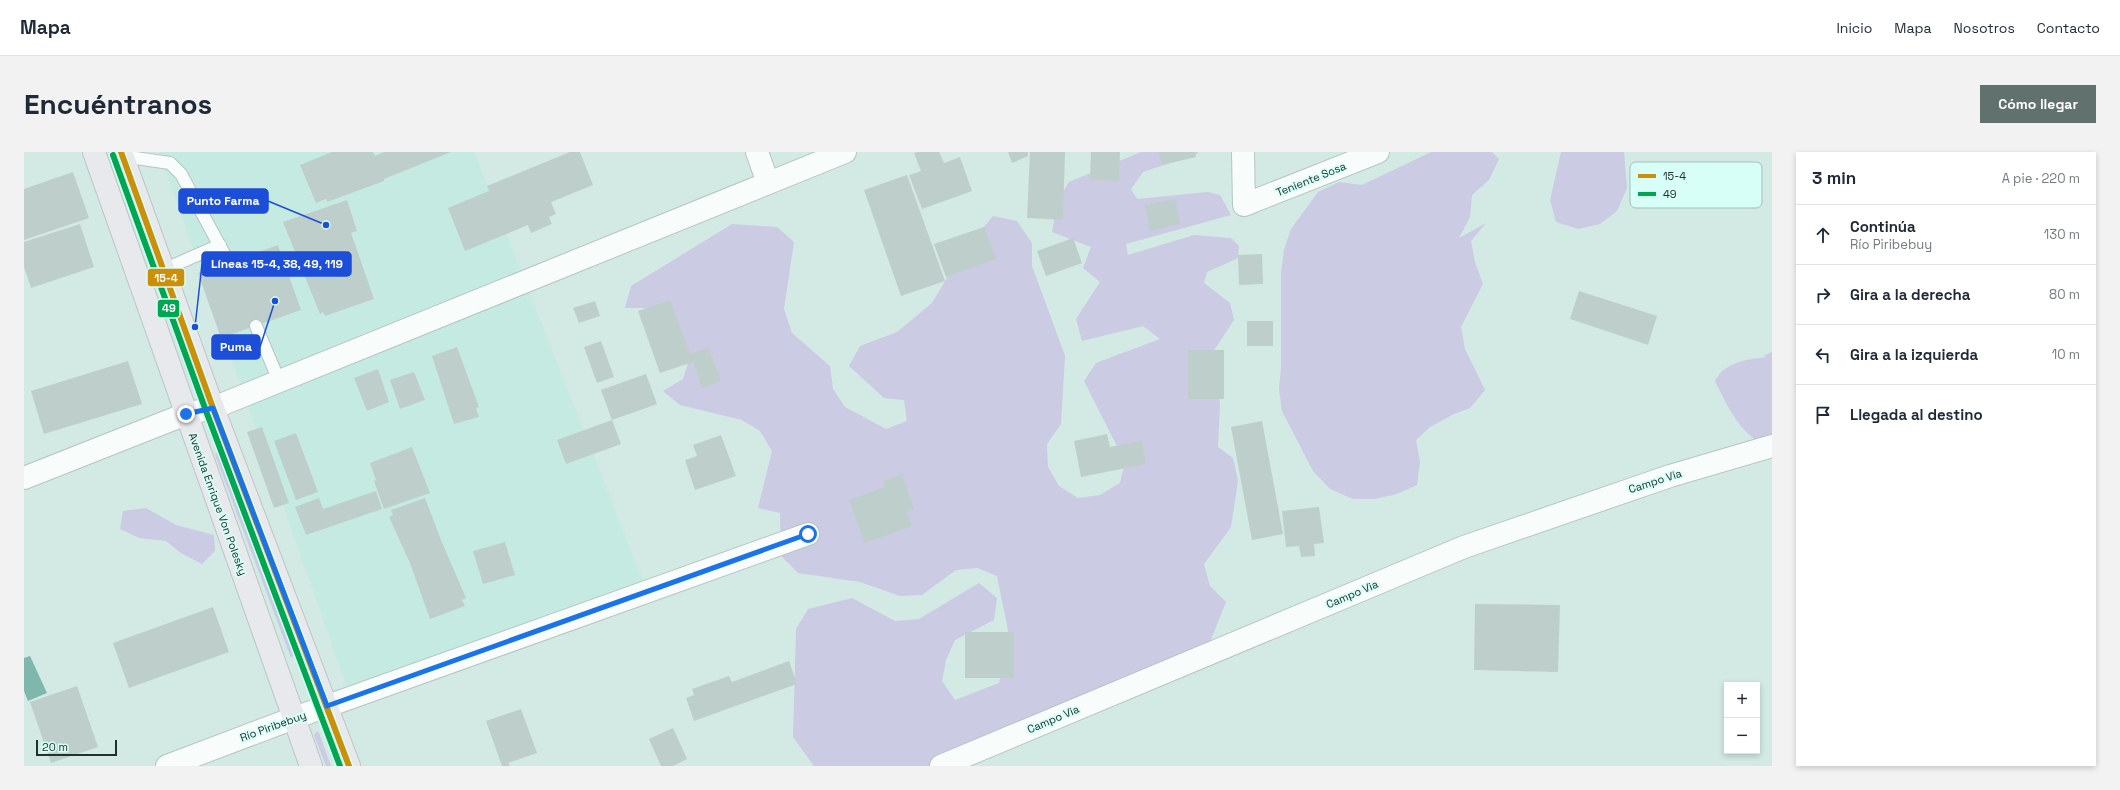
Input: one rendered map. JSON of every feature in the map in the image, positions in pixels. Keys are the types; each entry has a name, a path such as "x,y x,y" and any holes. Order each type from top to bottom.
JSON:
{"main road":[{"name":"Avenida Enrique Von Polesky","path":"94,152 311,766"},
{"path":"122,154 213,408 349,766"}],"street":[{"path":"757,152 768,182"},
{"path":"24,478 186,414 213,408 845,152"},
{"name":"Teniente Sosa","path":"1243,152 1244,205 1378,152"},
{"name":"Campo Via","path":"941,766 1464,546 1670,476 1772,446"},
{"name":"Río Piribebuy","path":"167,766 327,706 808,534"}],"lane":[{"path":"122,154 170,163 182,174 229,263"},
{"path":"163,270 220,245"},
{"path":"256,326 279,381"}],"shaded area":[{"path":"108,152 114,152 195,385 191,384"},
{"path":"159,152 474,152 651,601 353,705"},
{"path":"1141,152 1198,152 1197,154 1143,172 1131,189 1137,199 1208,192 1220,195 1231,215 1126,244 1128,255 1194,235 1231,238 1239,246 1238,258 1207,272 1204,283 1230,303 1234,320 1209,358 1220,403 1218,447 1233,458 1238,481 1231,527 1204,564 1210,586 1226,602 1210,642 1193,657 1025,718 946,766 814,766 793,737 796,629 808,609 852,598 895,621 919,619 979,583 997,598 994,620 955,640 946,660 942,681 955,700 999,683 1010,640 997,576 977,568 956,570 922,595 900,596 860,582 798,573 781,556 780,513 758,508 772,451 760,431 742,420 680,405 663,391 683,379 690,357 646,308 625,308 631,286 732,224 777,227 794,242 784,309 792,333 830,366 833,389 845,407 886,429 907,421 904,400 884,398 849,366 860,346 897,332 932,303 961,254 993,216 1017,221 1032,243 1032,266 1065,356 1061,424 1047,444 1048,467 1059,486 1078,498 1100,495 1120,483 1125,462 1084,381 1096,363 1160,339 1143,326 1082,341 1076,319 1100,282 1083,268 1091,247 1052,232 1058,200 1069,182"},
{"path":"1431,152 1492,152 1499,159 1489,180 1472,195 1470,217 1459,238 1486,223 1471,241 1475,262 1483,284 1461,327 1465,349 1485,390 1470,408 1454,414 1430,427 1416,440 1420,462 1417,485 1397,494 1375,499 1353,499 1330,489 1313,471 1282,411 1279,389 1281,367 1281,273 1284,250 1291,229 1318,192 1339,182 1362,185"},
{"path":"1561,152 1624,152 1627,188 1617,211 1600,224 1578,229 1556,222 1550,200"},
{"path":"1772,352 1772,446 1753,438 1744,430 1725,401 1715,381 1725,369 1731,365 1767,357 1763,356"},
{"path":"217,452 220,454 294,655 291,658 215,455"},
{"path":"146,508 176,525 214,535 215,551 202,564 181,553 166,541 139,538 120,529 123,511"},
{"path":"30,656 47,693 28,701 24,691 24,658"},
{"path":"317,731 331,766 326,766 314,735"}],"building":[{"path":"332,152 373,152 375,156 384,152 451,152 384,179 384,181 327,202 326,199 316,203 300,165"},
{"path":"570,152 580,152 593,185 551,202 556,214 549,217 552,224 531,233 528,225 465,251 448,208 489,191 487,186"},
{"path":"939,152 944,163 960,157 972,191 922,209 909,175 921,171 914,153"},
{"path":"1008,152 1028,152 1028,156 1012,163"},
{"path":"1030,152 1065,152 1063,220 1027,218"},
{"path":"1091,152 1120,152 1119,181 1090,180"},
{"path":"1159,152 1195,152 1196,157 1162,165"},
{"path":"73,172 89,218 24,240 24,189"},
{"path":"907,175 945,281 901,296 864,190"},
{"path":"1175,199 1180,224 1150,231 1145,205"},
{"path":"347,200 357,231 351,233 374,299 325,316 323,312 320,314 283,222"},
{"path":"80,224 94,267 31,288 24,267 24,242"},
{"path":"984,227 996,259 946,277 934,244"},
{"path":"1073,238 1082,263 1046,276 1037,251"},
{"path":"278,245 301,310 221,338 198,273"},
{"path":"1262,254 1263,284 1239,285 1238,255"},
{"path":"1579,291 1657,316 1648,345 1570,319"},
{"path":"670,300 690,354 709,348 721,381 702,388 693,362 660,373 638,311"},
{"path":"595,301 600,316 579,323 573,308"},
{"path":"1247,321 1273,321 1273,346 1247,346"},
{"path":"601,341 614,377 597,383 584,347"},
{"path":"457,347 479,407 476,408 479,417 454,424 432,356"},
{"path":"1188,350 1224,350 1224,399 1188,399"},
{"path":"128,361 142,404 44,434 31,391"},
{"path":"378,369 389,402 367,411 354,378"},
{"path":"414,372 425,400 400,409 390,380"},
{"path":"646,374 657,404 612,420 601,390"},
{"path":"612,420 621,444 566,464 557,440"},
{"path":"1262,421 1283,534 1252,540 1231,427"},
{"path":"262,427 289,503 274,508 247,432"},
{"path":"296,433 318,492 296,500 274,441"},
{"path":"1107,434 1110,447 1142,441 1146,464 1081,477 1074,441"},
{"path":"721,435 736,476 695,490 685,460 697,456 693,445"},
{"path":"412,447 430,493 384,509 374,481 376,480 370,463"},
{"path":"902,474 914,509 906,512 912,526 865,543 849,500 885,487 883,481"},
{"path":"376,491 382,509 306,535 295,507 319,498 323,509"},
{"path":"425,498 466,598 462,600 465,606 430,619 410,563 389,517 393,515 391,510"},
{"path":"1319,507 1324,543 1314,544 1315,556 1301,557 1299,546 1286,547 1282,511"},
{"path":"505,542 515,575 483,584 473,551"},
{"path":"1475,604 1560,605 1558,672 1474,670"},
{"path":"213,607 229,652 129,688 113,643"},
{"path":"965,632 1014,632 1014,678 965,678"},
{"path":"789,661 797,684 694,721 686,698 694,695 692,689 729,676 732,682"},
{"path":"77,686 98,747 51,763 30,702"},
{"path":"521,709 537,753 508,763 510,766 502,766 486,721"},
{"path":"673,728 687,759 673,766 661,766 649,739"}],"transit line":[{"name":"15-4","path":"121,152 213,408 349,766"},
{"name":"49","path":"113,155 206,411 340,766"}],"place":[{"name":"Punto Farma","path":"326,225"},
{"name":"Puma","path":"275,301"},
{"name":"Líneas 15-4, 38, 49, 119","path":"195,327"}],"route":[{"path":"186,414 213,408 327,706 808,534"}]}
